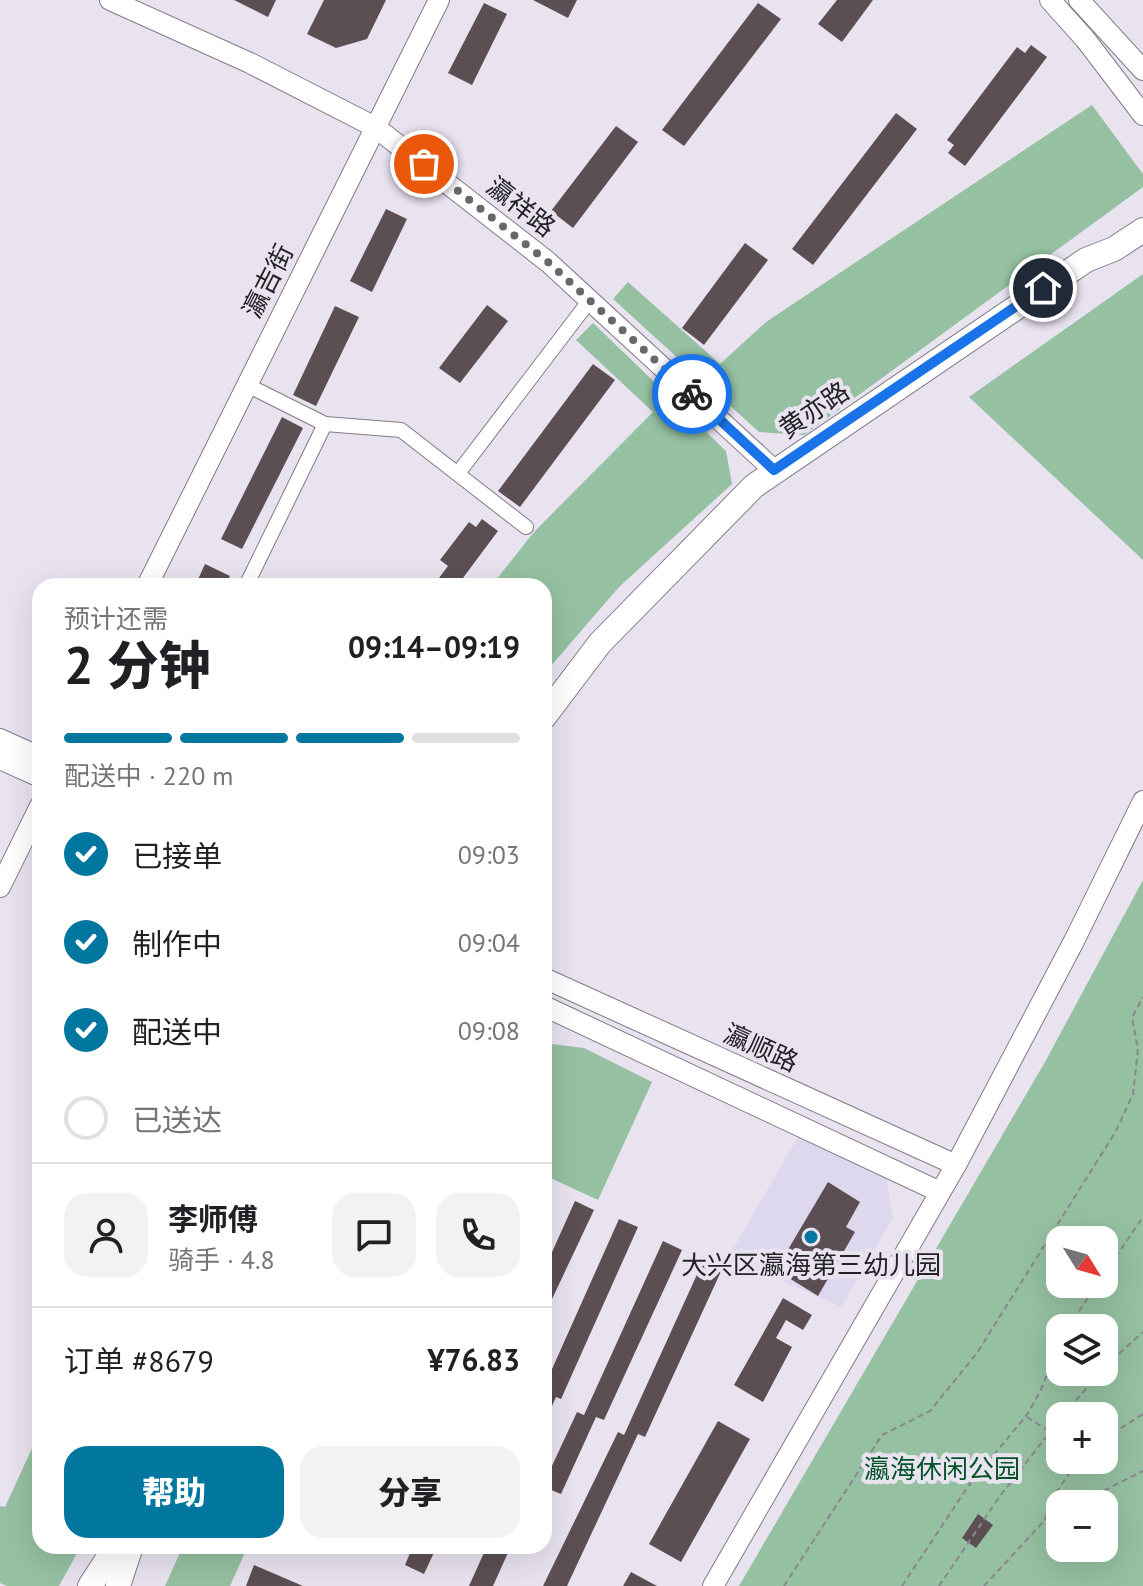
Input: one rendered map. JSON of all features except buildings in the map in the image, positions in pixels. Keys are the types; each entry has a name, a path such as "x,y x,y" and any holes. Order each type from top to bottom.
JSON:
{"main road":[{"name":"黄亦路","path":"1086,260 1100,243 1143,212"},
{"name":"黄亦路","path":"552,706 600,643 774,470 1086,260 1114,249 1143,230"},
{"path":"90,1586 111,1554"},
{"path":"118,1586 128,1554"}],"street":[{"name":"瀛祥路","path":"110,0 250,63 375,127 548,262 774,470"},
{"name":"瀛吉街","path":"151,578 439,0"},
{"path":"1050,0 1085,39 1143,115"},
{"path":"1079,0 1143,70"},
{"path":"459,472 590,300"},
{"path":"245,384 325,424 401,430 526,527"},
{"path":"250,578 325,424"},
{"path":"0,739 32,753"},
{"path":"0,759 32,773"},
{"path":"713,1586 956,1165 1074,941 1143,801"},
{"path":"0,887 32,822"},
{"name":"瀛顺路","path":"552,982 956,1165"},
{"name":"瀛顺路","path":"552,1010 940,1192"}],"path":[{"path":"784,1586 882,1435 930,1411 977,1353 1116,1131 1133,1094 1138,1049 1132,1018 1143,997"},
{"path":"1118,1254 1143,1217"},
{"path":"1118,1354 1143,1332"},
{"path":"902,1586 969,1485 1026,1416 1046,1377"},
{"path":"1075,1402 1088,1386"},
{"path":"1118,1430 1143,1414"},
{"path":"1026,1416 1046,1429"},
{"path":"939,1586 1000,1496 1046,1437"},
{"path":"1105,1490 1143,1471"},
{"path":"984,1586 1045,1520 1048,1505 1065,1474"}],"shaded area":[{"name":"大兴区瀛海第三幼儿园","path":"798,1137 886,1175 893,1218 841,1307 729,1256"}],"green space":[{"path":"1092,105 1143,174 1143,187 804,435 759,432 613,299 628,282 720,364 766,322"},
{"path":"1143,274 1143,560 969,397"},
{"path":"593,323 726,451 732,484 619,587 552,665 552,578 497,578 534,532 653,412 576,340"},
{"name":"瀛海休闲公园","path":"1143,880 1143,1586 739,1586 1045,1062"},
{"path":"552,1044 584,1048 652,1082 598,1200 552,1179"},
{"path":"32,1448 32,1554 77,1554 59,1586 7,1586 0,1583 0,1506 5,1507"},
{"path":"179,1554 244,1554 230,1586 165,1586"}],"way so far":[{"path":"424,164 548,262 692,394"}],"place":[{"name":"大兴区瀛海第三幼儿园","path":"811,1237"}],"route":[{"path":"692,394 774,470 1043,288"}]}
